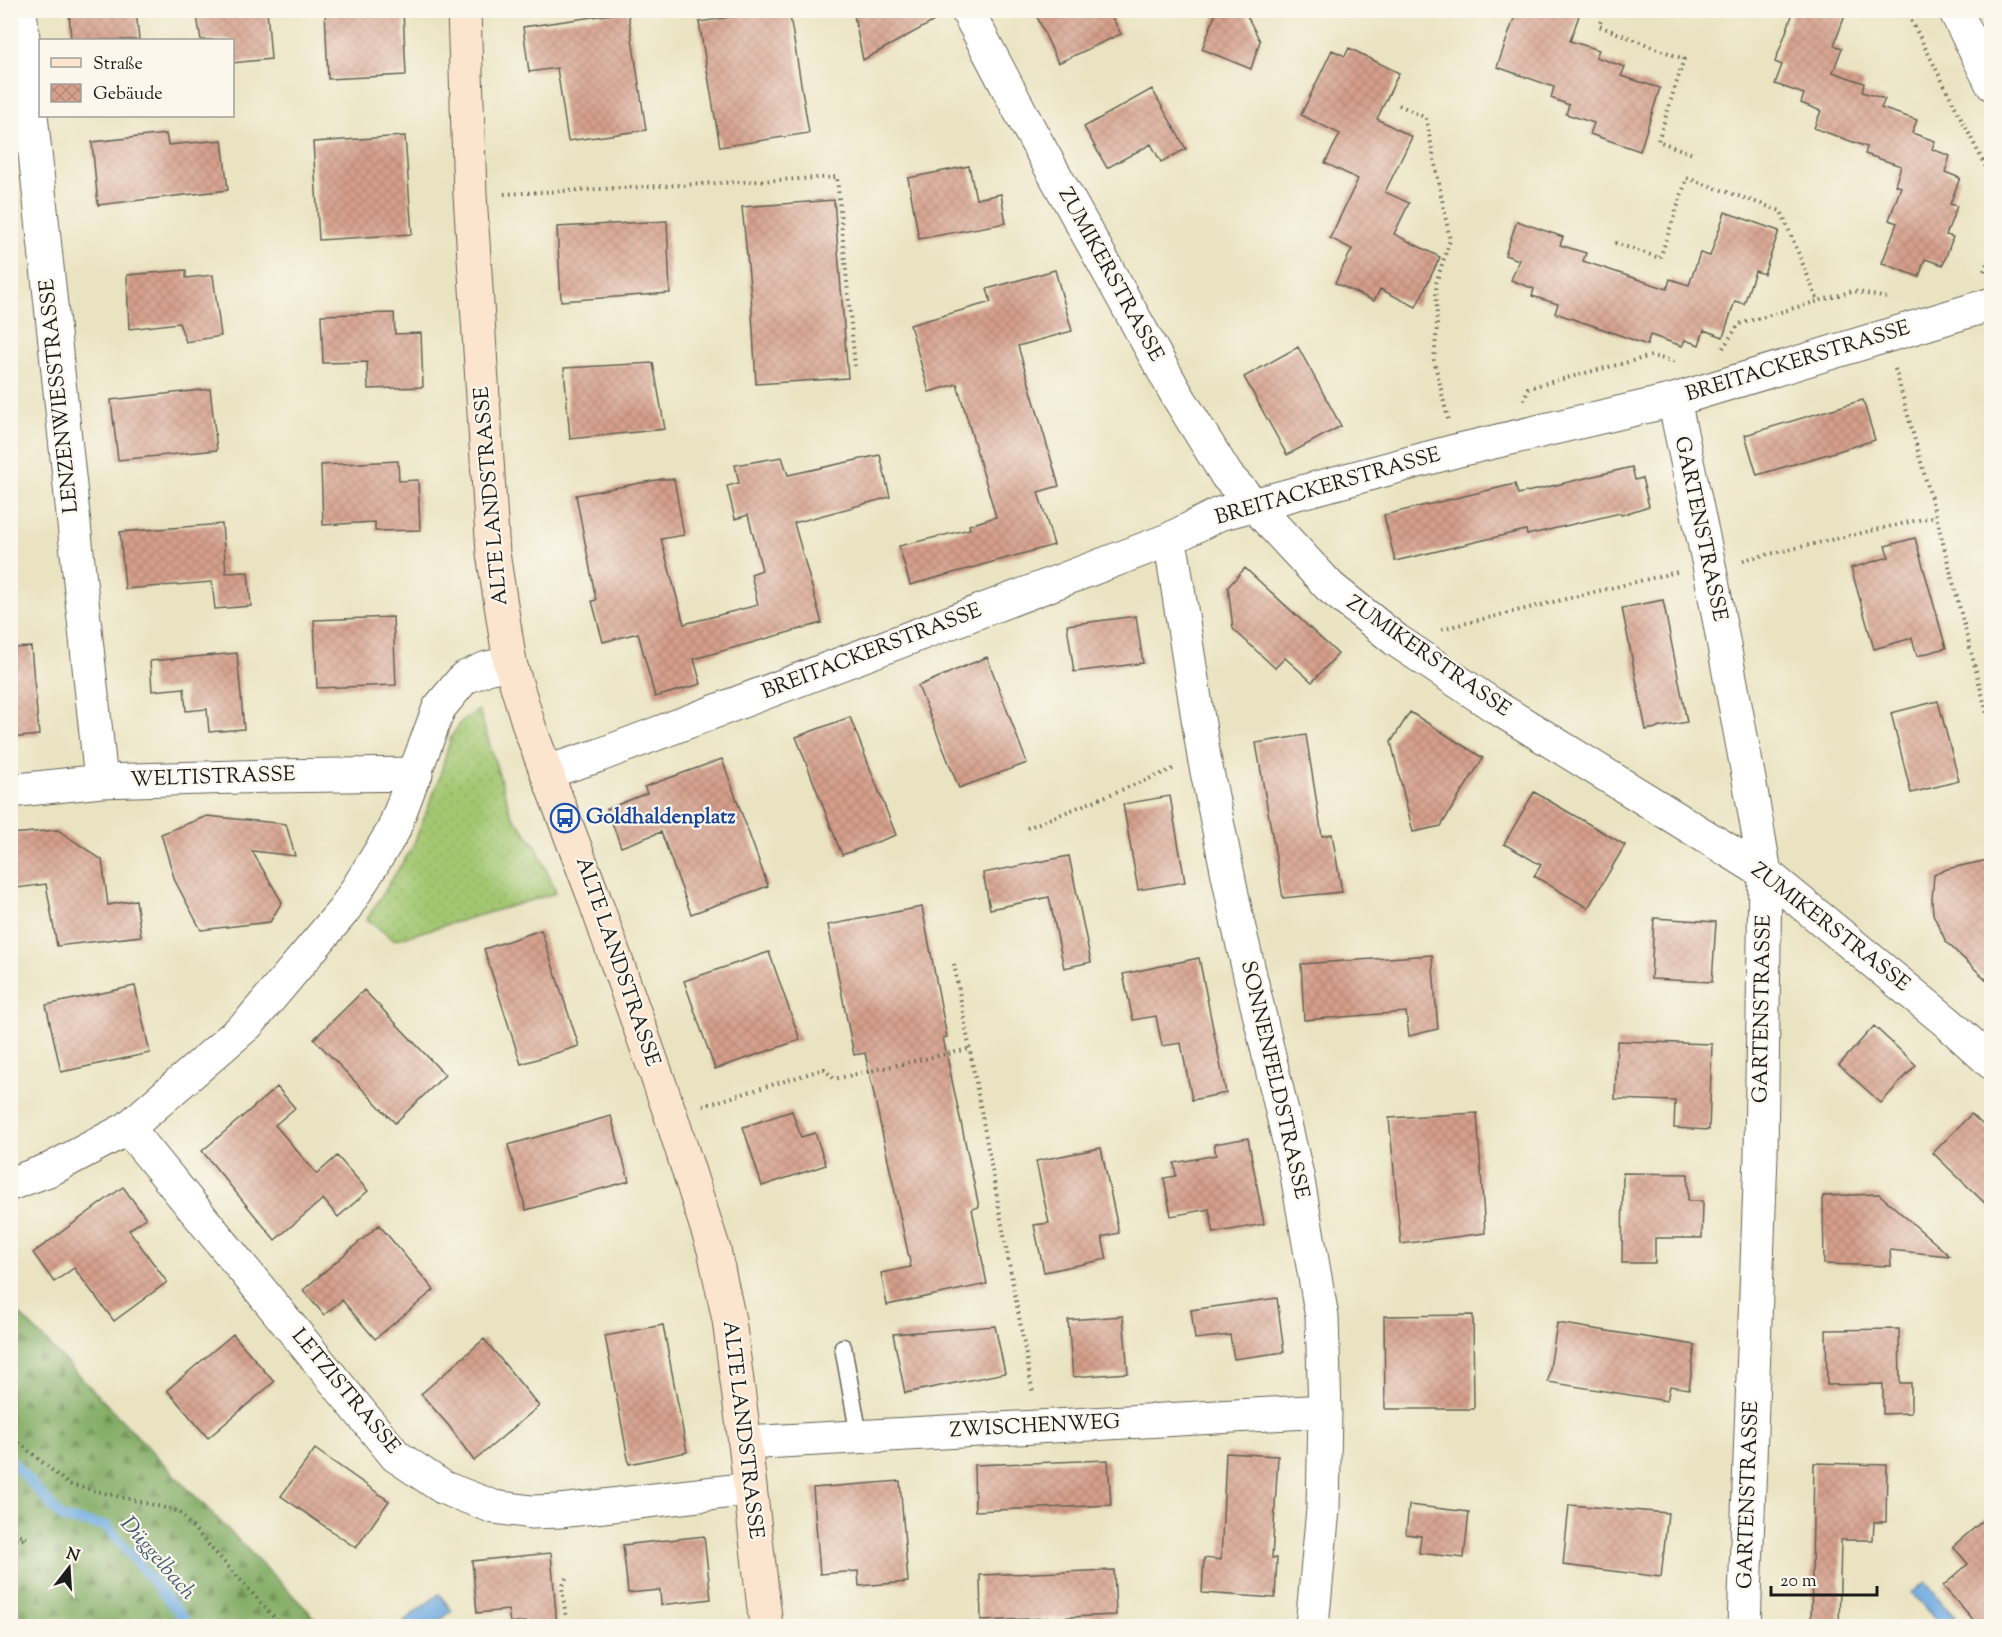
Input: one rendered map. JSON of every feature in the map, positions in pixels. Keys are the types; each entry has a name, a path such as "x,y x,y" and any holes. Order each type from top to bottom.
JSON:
{"main road":[{"name":"ALTE LANDSTRASSE","path":"464,10 470,195 493,553 510,663 530,729 592,892 671,1116 714,1250 729,1320 766,1626"}],"street":[{"name":"LENZENWIESSTRASSE","path":"20,10 101,782"},
{"name":"ZUMIKERSTRASSE","path":"967,10 1031,132 1177,395 1227,476 1330,587 1396,640 1499,709 1765,873 1947,1022 1992,1063"},
{"path":"1955,10 1992,84"},
{"name":"BREITACKERSTRASSE","path":"547,772 600,755 1168,540 1219,514 1514,437 1674,400 1886,335 1986,291"},
{"name":"GARTENSTRASSE","path":"1674,400 1709,565 1765,873 1761,1154 1744,1626"},
{"name":"SONNENFELDSTRASSE","path":"1168,540 1173,557 1204,757 1238,924 1297,1175 1322,1317 1325,1411 1323,1509 1312,1626"},
{"path":"10,1184 51,1169 128,1128 249,1023 344,910 393,831 439,708 464,678 487,668 510,663"},
{"name":"WELTISTRASSE","path":"10,791 101,782 416,774"},
{"name":"LETZISTRASSE","path":"128,1128 396,1456 444,1488 494,1507 532,1512 560,1511 750,1489"},
{"name":"ZWISCHENWEG","path":"745,1443 1325,1411"}],"lane":[{"path":"843,1347 859,1436"}],"path":[{"path":"1605,10 1599,26 1684,59 1658,141 1695,155"},
{"path":"1906,10 1992,179"},
{"path":"1399,105 1426,118 1450,240 1436,283 1437,326 1434,360 1455,452"},
{"path":"470,195 837,177 855,366"},
{"path":"1615,243 1660,258 1687,178 1782,211 1818,301"},
{"path":"1986,291 1992,252"},
{"path":"1721,351 1739,324 1853,291 1895,300"},
{"path":"1886,335 1992,733"},
{"path":"1514,437 1528,388 1651,356 1678,362"},
{"path":"1754,558 1936,516"},
{"path":"1396,640 1709,565"},
{"path":"1027,828 1204,757"},
{"path":"954,964 1039,1426"},
{"path":"671,1116 824,1069 834,1079 969,1049"},
{"path":"10,1435 68,1484 178,1511 282,1626"},
{"path":"10,1528 27,1539 10,1540"},
{"path":"566,1578 562,1587 567,1626"}],"green space":[{"name":"Goldhaldenplatz","path":"479,710 511,814 536,846 556,893 394,940 367,919 413,846 438,782 451,737 461,722"},
{"path":"10,1304 189,1490 323,1626 11,1626"}],"water":[{"path":"1925,1582 1955,1618 1945,1626 1941,1626 1912,1593"},
{"path":"439,1594 452,1611 432,1626 409,1626 404,1621"}],"building":[{"path":"69,10 136,10 139,39 71,39"},
{"path":"196,10 267,10 271,59 234,63 234,39 201,39"},
{"path":"403,10 406,75 328,79 325,11"},
{"path":"774,10 789,10 809,133 720,147 699,22"},
{"path":"853,10 948,10 949,13 863,60"},
{"path":"1034,10 1108,10 1121,34 1058,63"},
{"path":"1217,10 1244,10 1260,41 1251,69 1202,49"},
{"path":"1517,10 1581,10 1570,41 1599,50 1596,57 1625,67 1621,76 1660,88 1640,151 1590,134 1594,123 1566,114 1569,105 1551,98 1554,87 1497,67"},
{"path":"1794,10 1847,10 1834,45 1842,48 1833,72 1864,83 1862,92 1885,99 1881,108 1917,120 1912,133 1935,141 1932,149 1950,156 1945,172 1960,178 1950,204 1957,206 1946,235 1953,237 1943,265 1925,259 1919,277 1882,263 1897,223 1889,220 1901,187 1895,185 1901,166 1865,154 1867,147 1814,128 1821,111 1801,103 1804,94 1775,84 1782,65 1775,62"},
{"path":"628,12 646,130 568,141 557,68 529,72 523,27"},
{"path":"1349,48 1399,73 1377,119 1412,137 1385,192 1409,203 1394,234 1440,257 1416,307 1380,289 1374,301 1335,283 1352,249 1330,238 1358,179 1325,163 1340,134 1301,115 1332,50 1345,56"},
{"path":"1152,89 1186,149 1161,162 1151,144 1107,168 1084,127"},
{"path":"166,134 168,145 222,140 228,190 98,205 92,142"},
{"path":"405,136 412,234 319,240 313,142"},
{"path":"969,166 976,199 1001,194 1006,223 919,239 908,178"},
{"path":"834,200 848,378 756,384 751,295 742,207"},
{"path":"1725,212 1779,231 1764,274 1755,271 1744,304 1735,301 1723,337 1704,330 1699,345 1685,340 1682,346 1650,335 1647,345 1555,313 1558,304 1532,296 1534,289 1511,280 1519,260 1505,255 1517,221 1563,237 1560,245 1586,253 1583,261 1667,289 1670,279 1689,285 1700,253 1710,256"},
{"path":"667,221 670,293 561,301 557,227"},
{"path":"186,270 186,278 213,275 221,336 186,342 179,323 129,329 127,275"},
{"path":"1055,270 1072,331 1018,346 1059,486 1038,492 1054,545 910,585 899,546 970,529 969,525 996,517 957,384 929,392 910,325 991,302 987,289"},
{"path":"394,313 395,334 421,333 423,387 368,389 367,362 323,363 321,315"},
{"path":"1298,347 1341,426 1287,455 1244,377"},
{"path":"653,363 665,429 570,439 564,368"},
{"path":"210,389 217,450 118,460 111,400"},
{"path":"1863,400 1875,440 1757,475 1745,435"},
{"path":"880,455 890,497 794,523 822,623 694,659 701,684 655,697 638,633 603,642 592,601 596,600 576,495 662,479 674,479 684,535 661,539 684,624 758,605 751,574 762,570 748,515 735,519 727,486 739,483 735,465 782,457 788,475"},
{"path":"398,461 399,481 418,480 420,530 375,531 375,522 323,525 321,465"},
{"path":"1632,467 1635,480 1642,478 1649,506 1621,515 1620,513 1527,535 1526,530 1395,561 1384,515 1515,484 1518,494"},
{"path":"222,524 226,573 248,572 251,606 215,609 212,582 125,589 120,532"},
{"path":"1915,538 1946,648 1917,656 1912,638 1874,649 1851,568 1889,557 1885,546"},
{"path":"1245,568 1338,654 1312,682 1285,658 1275,668 1233,629 1228,587"},
{"path":"1663,600 1687,722 1646,730 1622,608"},
{"path":"1136,616 1143,663 1074,672 1067,625"},
{"path":"393,617 396,685 317,688 314,620"},
{"path":"31,647 39,735 10,738 10,648"},
{"path":"237,653 244,729 209,732 207,709 186,711 184,688 152,691 150,661"},
{"path":"987,657 1027,763 959,788 918,686"},
{"path":"1938,701 1959,781 1911,793 1891,713"},
{"path":"1410,712 1483,758 1441,826 1413,832 1391,742"},
{"path":"850,717 896,835 842,855 796,737"},
{"path":"1306,735 1322,836 1332,834 1342,892 1283,898 1256,743"},
{"path":"722,759 768,886 691,914 661,832 621,847 607,809 647,793 644,787"},
{"path":"1534,792 1625,845 1588,908 1534,876 1541,865 1504,844"},
{"path":"1170,796 1185,882 1138,890 1123,804"},
{"path":"207,816 286,824 295,856 252,851 282,902 270,922 201,930 175,881 161,834"},
{"path":"58,830 102,860 108,905 136,900 141,936 57,946 46,884 10,889 10,834"},
{"path":"1069,856 1091,962 1064,968 1049,897 990,909 983,873"},
{"path":"1992,859 1992,985 1946,942 1933,914 1932,900 1934,875 1947,869"},
{"path":"922,907 947,1037 943,1038 979,1207 972,1209 987,1284 887,1305 881,1273 911,1267 865,1053 854,1055 828,925"},
{"path":"1654,918 1716,922 1712,982 1651,979"},
{"path":"541,930 579,1046 521,1064 484,949"},
{"path":"769,952 800,1040 715,1069 684,981"},
{"path":"1432,955 1438,1029 1409,1036 1406,1012 1304,1020 1301,964"},
{"path":"1199,958 1226,1093 1192,1100 1181,1043 1162,1046 1156,1016 1133,1020 1123,974"},
{"path":"135,986 150,1053 61,1072 46,1005"},
{"path":"364,990 445,1075 395,1123 314,1039"},
{"path":"1874,1026 1916,1065 1881,1103 1839,1065"},
{"path":"1617,1041 1712,1044 1709,1130 1674,1128 1675,1101 1615,1099"},
{"path":"277,1087 295,1108 275,1125 317,1174 337,1156 368,1191 338,1217 323,1199 275,1240 202,1151"},
{"path":"792,1111 801,1137 815,1133 826,1165 762,1186 743,1127"},
{"path":"1477,1113 1485,1233 1401,1244 1389,1118"},
{"path":"1971,1114 1992,1133 1992,1210 1933,1153"},
{"path":"611,1116 629,1181 526,1210 508,1145"},
{"path":"1248,1138 1264,1224 1214,1233 1209,1209 1171,1216 1164,1178 1176,1176 1174,1163 1216,1155 1214,1144"},
{"path":"1101,1148 1119,1233 1102,1237 1107,1259 1044,1272 1034,1225 1049,1223 1036,1161"},
{"path":"1623,1173 1688,1174 1688,1201 1703,1201 1702,1238 1655,1238 1655,1263 1622,1263"},
{"path":"123,1187 146,1218 129,1230 167,1282 114,1321 74,1268 54,1282 33,1253"},
{"path":"1879,1194 1950,1256 1890,1250 1891,1266 1824,1264 1823,1196"},
{"path":"379,1225 434,1290 375,1339 342,1300 324,1315 303,1290"},
{"path":"1277,1298 1284,1352 1234,1359 1230,1335 1195,1339 1191,1310"},
{"path":"1473,1315 1474,1409 1385,1409 1384,1316"},
{"path":"1123,1316 1128,1373 1073,1377 1068,1320"},
{"path":"1557,1323 1695,1345 1689,1389 1670,1386 1667,1401 1548,1382"},
{"path":"663,1325 687,1452 629,1464 605,1336"},
{"path":"995,1326 1005,1373 905,1393 893,1334"},
{"path":"1899,1329 1900,1383 1911,1383 1911,1413 1883,1414 1883,1384 1827,1385 1826,1330"},
{"path":"233,1334 274,1382 208,1438 167,1390"},
{"path":"484,1339 539,1406 474,1461 449,1426 421,1394"},
{"path":"315,1449 389,1501 356,1548 281,1496"},
{"path":"1226,1453 1278,1456 1272,1558 1277,1558 1275,1598 1202,1593 1204,1558 1221,1560"},
{"path":"1108,1460 1111,1505 975,1511 974,1465"},
{"path":"1814,1463 1887,1465 1886,1522 1874,1522 1873,1540 1841,1540 1839,1626 1811,1626"},
{"path":"900,1481 908,1582 859,1586 858,1571 820,1574 813,1488"},
{"path":"1409,1505 1469,1512 1464,1558 1419,1553 1421,1536 1406,1534"},
{"path":"1569,1505 1668,1513 1661,1577 1563,1565"},
{"path":"1992,1513 1992,1626 1978,1626 1943,1586 1968,1564 1953,1546"},
{"path":"704,1536 711,1599 661,1605 660,1590 628,1593 623,1545"},
{"path":"551,1553 557,1626 527,1626 526,1622 510,1623 508,1610 477,1613 472,1561"},
{"path":"1114,1570 1116,1615 981,1621 980,1575"}],"waterway":[{"name":"Düggelbach","path":"10,1459 63,1519 107,1526 190,1626"}],"place":[{"name":"Goldhaldenplatz","path":"565,818"}]}
